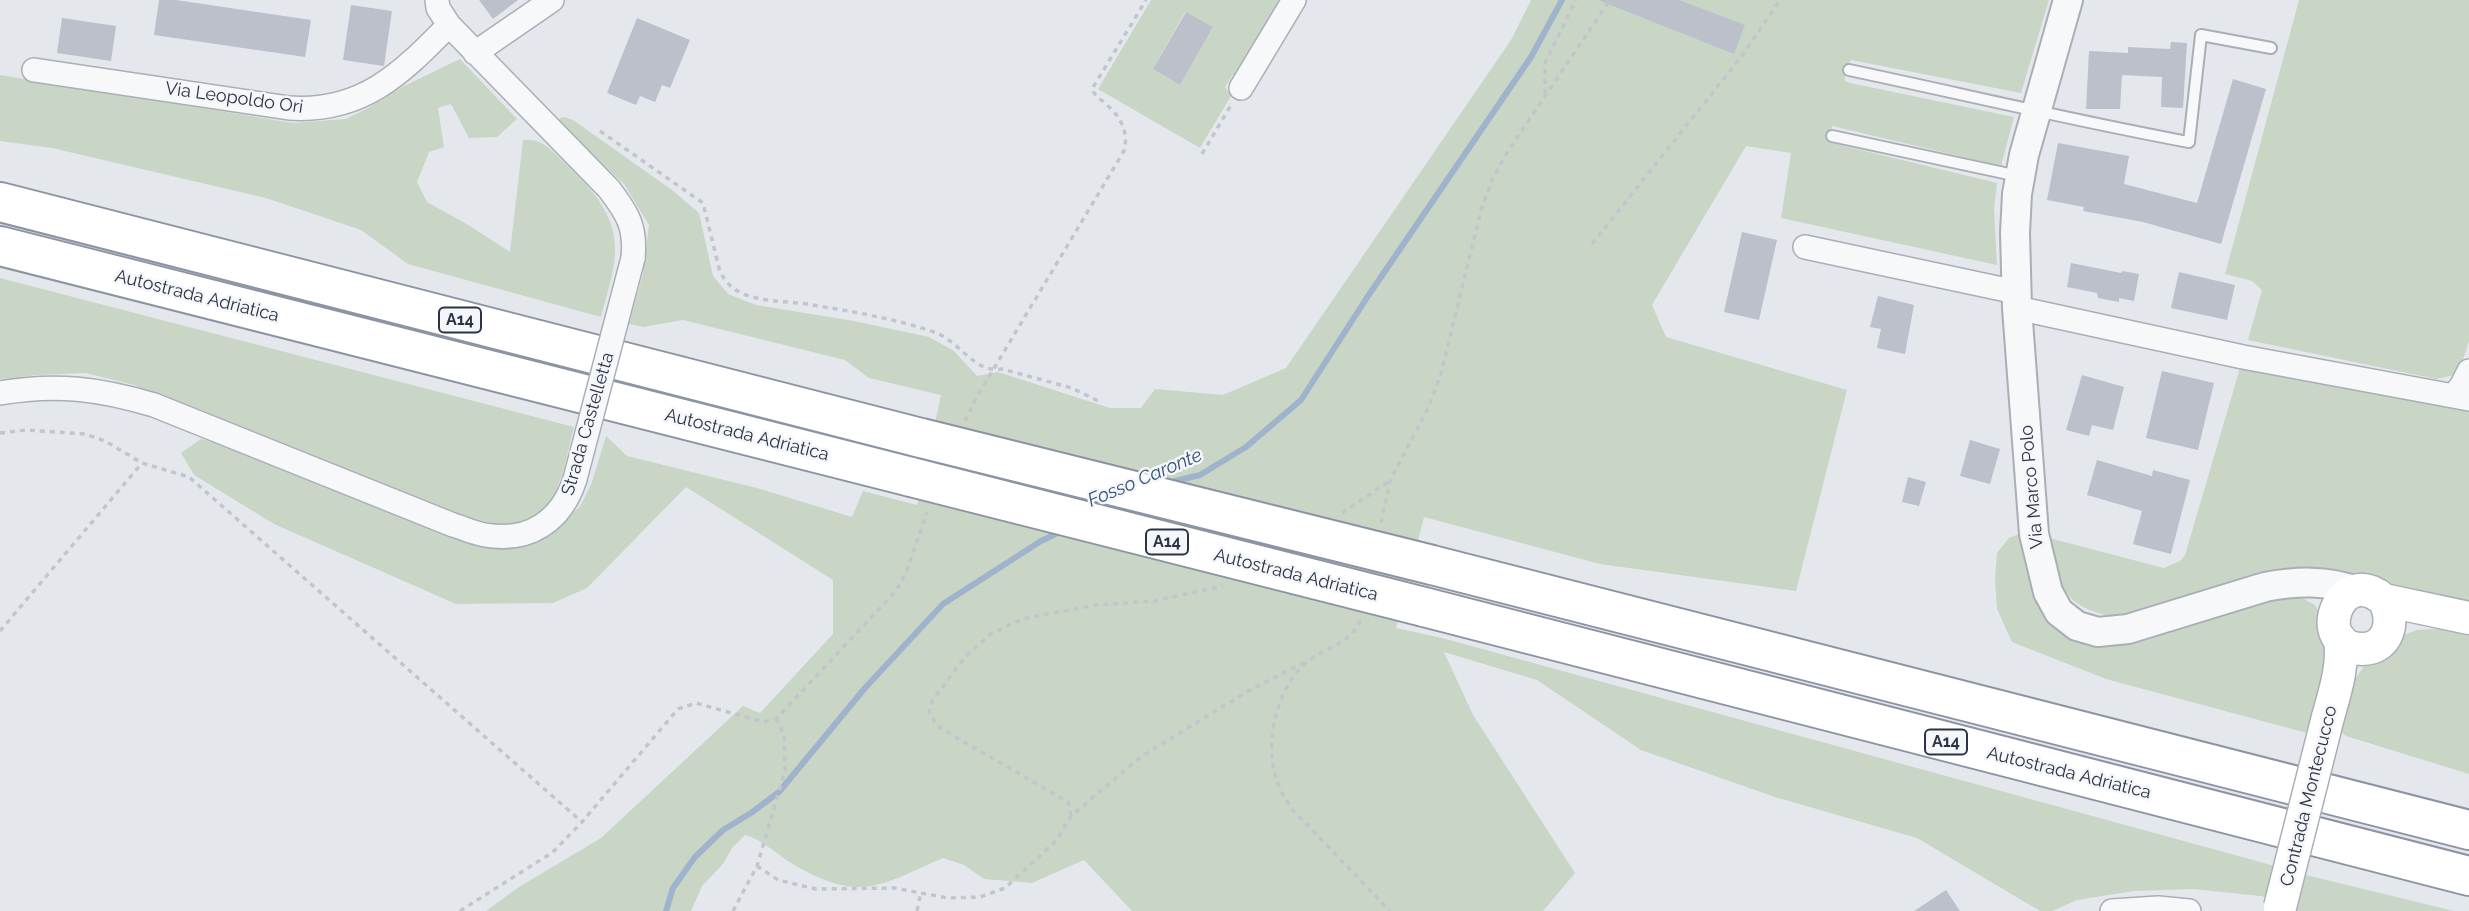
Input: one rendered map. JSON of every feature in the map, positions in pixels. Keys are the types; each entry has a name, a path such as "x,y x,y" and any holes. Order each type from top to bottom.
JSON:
{"highway":[{"name":"A14","path":"0,202 2469,830"},
{"name":"Autostrada Adriatica","path":"0,246 1424,607 2469,876"}],"main road":[{"path":"2362,619 2456,616"},
{"name":"Contrada Montecucco","path":"2280,909 2337,685 2342,650 2362,619"}],"street":[{"name":"Strada Castelletta","path":"0,393 39,387 78,387 113,393 484,535 515,536 544,525 563,507 575,479 633,258 635,242 632,224 624,208 609,189 449,25 438,8 437,0"},
{"path":"475,52 552,0"},
{"path":"1241,88 1294,0"},
{"name":"Via Marco Polo","path":"2068,0 2036,110 2021,176 2015,233 2017,300 2034,534 2048,592 2059,612 2077,626 2098,632 2128,629 2265,587 2306,582 2327,583 2362,619"},
{"name":"Via Leopoldo Ori","path":"34,70 289,108 322,108 353,100 386,84 449,25"},
{"path":"1805,247 2243,357 2461,397 2462,385 2469,371"},
{"path":"2112,911 2158,908 2189,911"}],"lane":[{"path":"1849,70 2036,110 2074,121 2189,142 2201,35 2271,48"},
{"path":"1832,136 2021,176"}],"path":[{"path":"1545,96 1545,63 1576,0"},
{"path":"1335,518 1390,481 1428,408 1441,374 1481,210 1493,178 1610,0"},
{"path":"1592,244 1741,57 1780,0"},
{"path":"1202,154 1241,88"},
{"path":"600,131 703,203 720,272 725,281 741,293 776,302 839,309 926,329 944,335 978,364 994,371 1002,369 1072,388 1098,401"},
{"path":"0,433 26,430 85,434 106,441 142,463 189,477 582,822 553,852 460,911"},
{"path":"0,631 142,463"},
{"path":"1071,817 1068,803 937,726 929,712 932,701 965,657 991,634 1022,619 1096,605 1154,601 1208,591 1234,582"},
{"path":"757,866 778,880 817,889 894,888 948,898 980,897 1005,888 1056,841 1071,817 1142,756 1345,638"},
{"path":"1309,660 1291,680 1280,703 1274,725 1274,769 1280,790 1310,831 1390,911"},
{"path":"733,911 757,866 785,771 784,734 776,719"},
{"path":"917,911 921,892"}],"green space":[{"path":"1151,0 1286,0 1242,75 1233,75 1225,87 1231,96 1200,148 1098,89","holes":["1185,12 1213,27 1180,85 1153,69"]},
{"path":"1531,0 2049,0 2021,93 1851,60 1846,70 1845,81 1850,83 2014,117 2001,166 1832,126 1828,142 1997,183 1994,209 1997,265 1781,218 1791,153 1746,146 1652,305 1666,337 1847,390 1796,591 1600,564 1424,517 1396,628 1442,638 2275,866 2269,897 2194,889 2134,891 2077,900 2052,911 2040,911 1917,838 1775,797 1641,750 1537,680 1444,652 1473,715 1575,873 1543,911 1132,911 1084,860 1032,883 984,879 964,865 943,858 884,883 852,887 814,875 758,840 745,835 702,886 691,911 486,911 519,887 601,838 743,706 760,713 833,634 833,580 686,487 587,588 553,603 456,604 274,524 194,475 181,453 201,439 236,449 468,542 539,539 563,523 581,505 592,482 606,436 627,456 757,488 852,517 863,491 917,505 941,395 869,378 845,360 683,320 643,327 629,324 643,274 649,225 624,184 564,128 559,119 563,117 573,120 672,190 699,213 713,276 728,294 756,305 929,337 954,351 977,376 998,372 1110,408 1141,408 1155,389 1223,395 1286,368 1511,40"},
{"path":"2299,0 2469,0 2469,341 2462,363 2454,375 2436,379 2248,340 2262,290 2252,281 2225,274"},
{"path":"460,59 517,119 497,137 469,138 451,104 438,108 444,147 429,152 417,182 427,202 510,252 523,140 536,141 546,146 592,191 612,226 615,253 601,317 408,264 361,230 266,198 52,148 0,141 0,75 293,123 346,119 404,86"},
{"path":"0,278 574,427 563,472 552,502 533,518 502,526 465,516 134,385 86,373 0,379"},
{"path":"2240,368 2445,405 2469,412 2469,604 2407,595 2373,578 2118,618 2085,608 2067,593 2057,571 2049,538 2164,568 2180,561 2185,555"},
{"path":"2024,532 2035,589 2103,645 2150,639 2282,594 2300,597 2315,605 2326,647 2326,669 2307,733 2106,679 2012,642 1997,609 1997,553 2009,538"},
{"path":"2447,628 2469,634 2469,774 2346,736 2339,729 2346,700 2355,679 2365,665 2381,657 2398,637 2417,630"},
{"path":"2306,875 2454,911 2297,911"}],"building":[{"path":"159,0 176,0 311,20 305,57 154,35"},
{"path":"479,0 518,0 493,19"},
{"path":"1598,0 1679,0 1745,25 1734,54"},
{"path":"351,5 392,11 384,66 343,60"},
{"path":"1186,12 1213,27 1180,85 1153,69"},
{"path":"62,18 116,26 111,61 57,53"},
{"path":"637,18 690,40 670,88 662,85 655,102 640,96 636,105 607,93"},
{"path":"2171,42 2187,43 2183,108 2161,107 2162,77 2122,75 2120,109 2086,109 2089,51 2128,53 2128,47 2170,49"},
{"path":"2233,79 2266,89 2221,244 2143,222 2083,211 2084,207 2047,200 2058,143 2129,156 2124,184 2197,203"},
{"path":"1742,232 1777,240 1759,320 1724,312"},
{"path":"2071,263 2139,274 2134,301 2119,298 2119,302 2098,298 2097,293 2067,287"},
{"path":"2179,272 2235,285 2227,320 2171,308"},
{"path":"1878,296 1914,305 1905,354 1877,348 1881,329 1870,327"},
{"path":"2162,371 2214,383 2198,450 2146,438"},
{"path":"2082,375 2124,387 2113,430 2092,425 2089,436 2066,430"},
{"path":"1970,440 2000,449 1990,484 1960,476"},
{"path":"2097,460 2152,476 2153,470 2190,480 2171,554 2133,544 2142,511 2087,495"},
{"path":"1908,477 1926,482 1919,506 1902,502"},
{"path":"1946,890 1960,911 1914,911"}],"waterway":[{"name":"Fosso Caronte","path":"1167,483 1200,475 1246,447 1301,400 1368,296 1531,57 1562,0"},
{"name":"Fosso Caronte","path":"666,911 673,888 695,857 723,830 779,792 865,688 943,604 1041,541 1062,531"}]}
